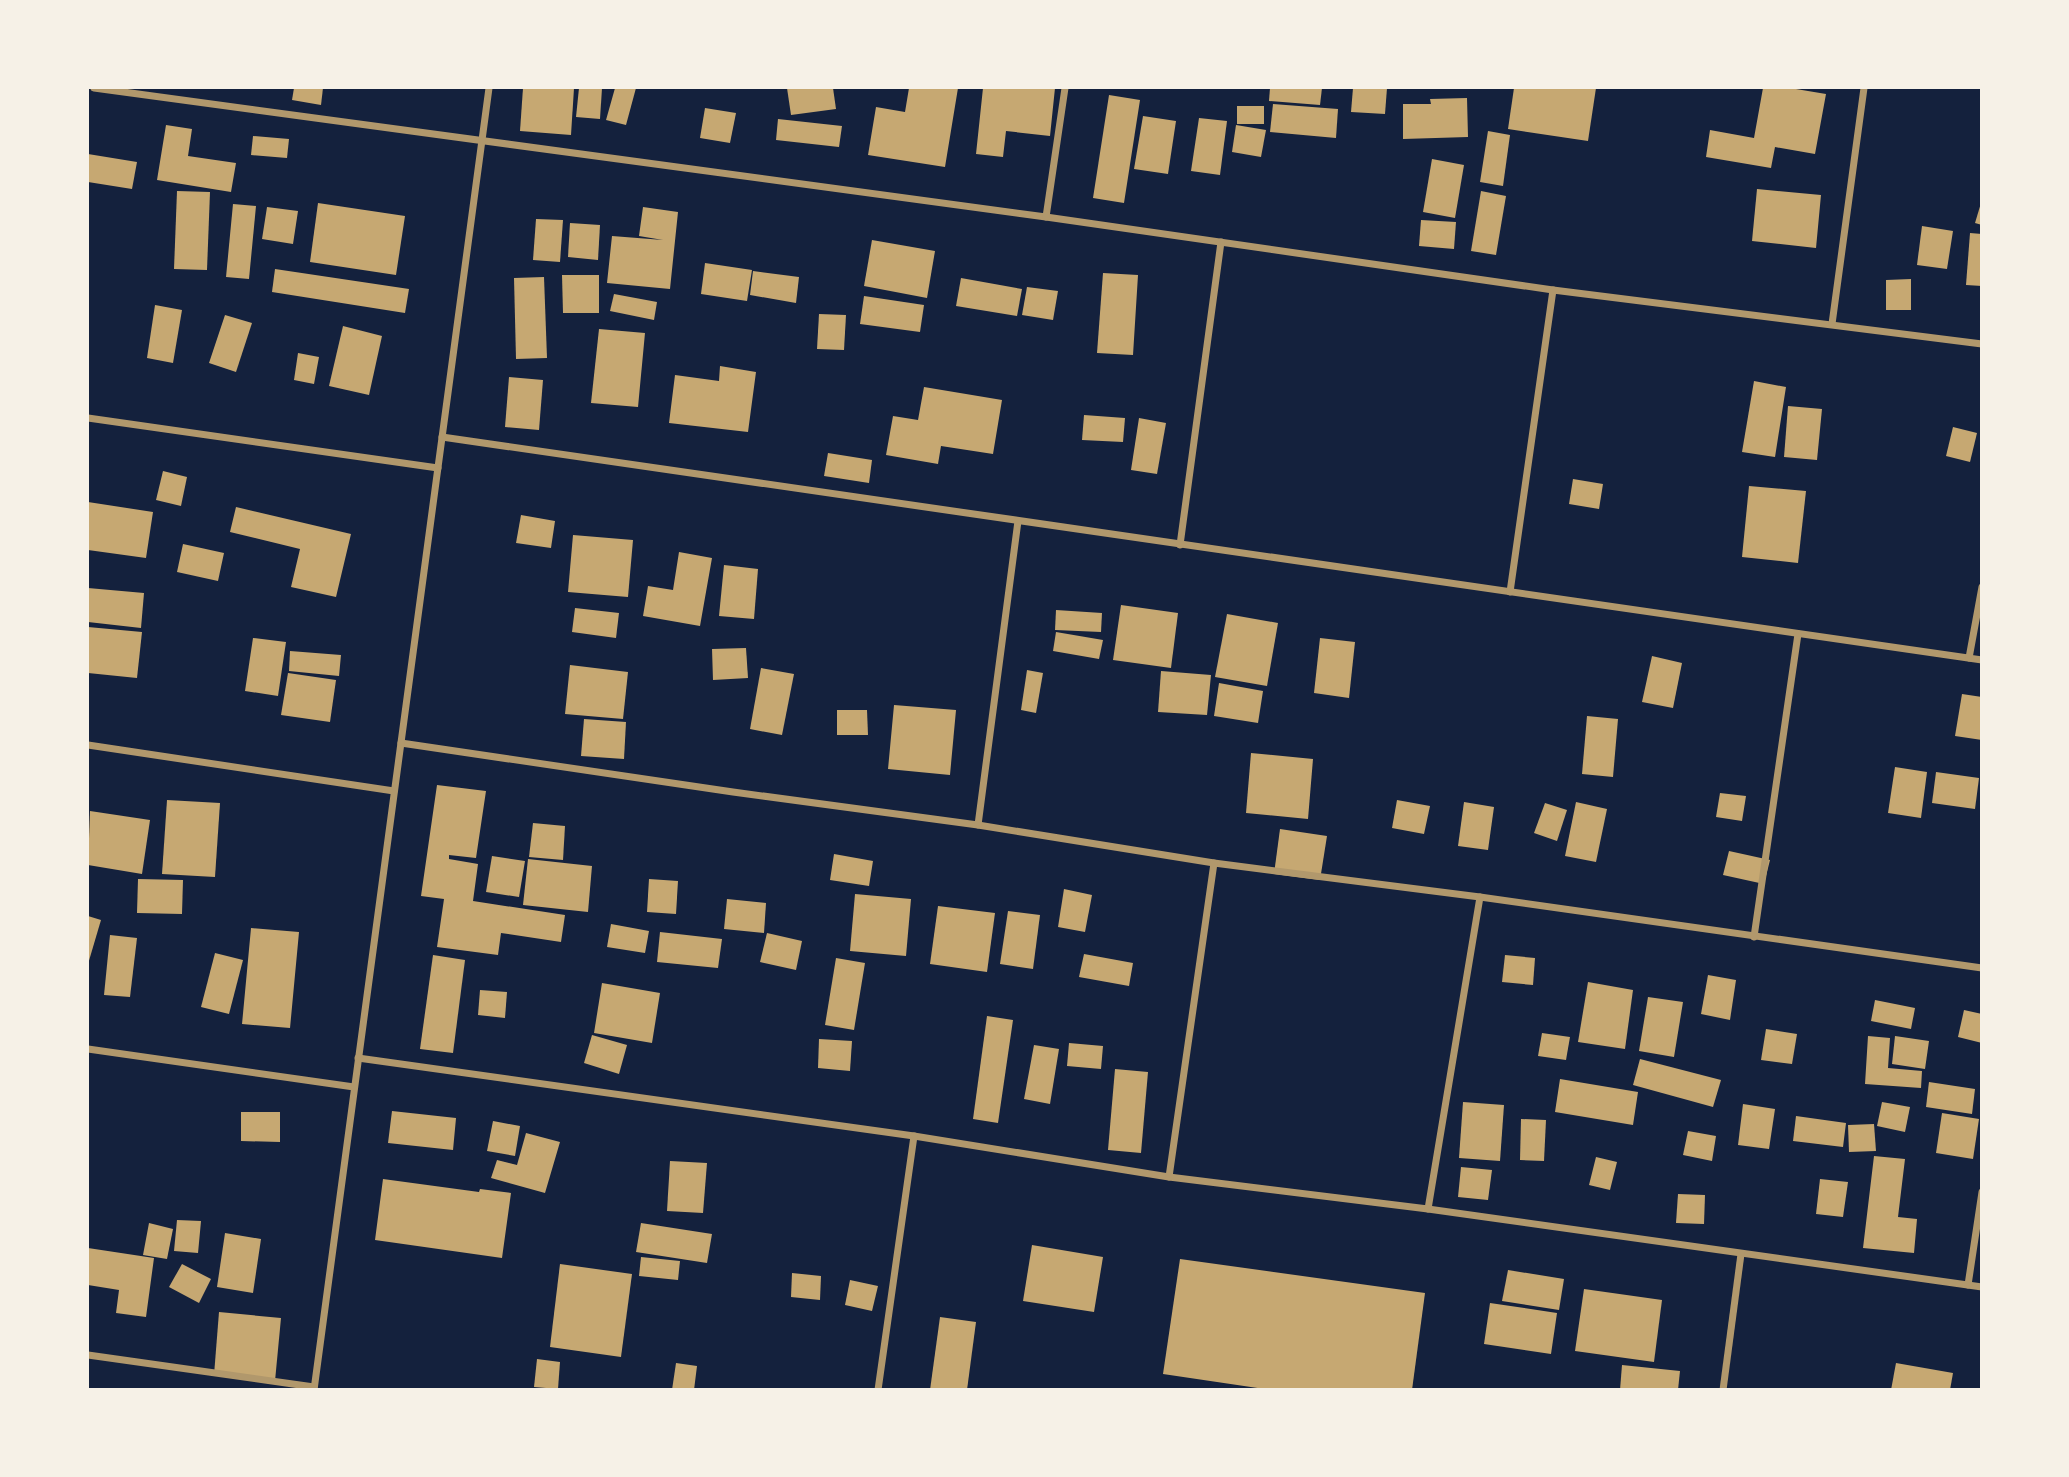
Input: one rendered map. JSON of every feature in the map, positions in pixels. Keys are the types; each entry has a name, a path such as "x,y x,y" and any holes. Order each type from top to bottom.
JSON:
{"street":[{"path":"94,88 1046,217 1553,290 1982,344"},
{"path":"88,1356 314,1388 489,88"},
{"path":"1046,217 1065,88"},
{"path":"1832,324 1864,88"},
{"path":"1180,545 1221,242"},
{"path":"1510,592 1553,290"},
{"path":"88,418 438,468"},
{"path":"442,437 1982,660"},
{"path":"978,825 1018,521"},
{"path":"1969,659 1982,587"},
{"path":"1754,937 1797,634"},
{"path":"401,743 978,825 1214,863 1480,897 1982,968"},
{"path":"88,745 394,791"},
{"path":"1169,1177 1214,863"},
{"path":"1428,1209 1480,897"},
{"path":"88,1049 354,1087"},
{"path":"358,1058 914,1136 1169,1177 1428,1209 1982,1287"},
{"path":"878,1390 914,1136"},
{"path":"1968,1285 1982,1192"},
{"path":"1723,1390 1741,1254"}],"building":[{"path":"294,88 323,88 321,105 292,100"},
{"path":"523,88 574,88 571,135 520,131"},
{"path":"579,88 602,88 600,119 576,117"},
{"path":"615,88 636,88 626,125 606,120"},
{"path":"787,88 833,88 836,109 791,115"},
{"path":"909,88 958,88 945,167 868,155 876,107 905,112"},
{"path":"983,88 1055,88 1050,136 1006,131 1003,157 976,154"},
{"path":"1270,88 1322,88 1320,105 1269,101"},
{"path":"1353,88 1387,88 1385,114 1351,112"},
{"path":"1514,88 1596,88 1588,141 1508,129"},
{"path":"1763,88 1790,88 1826,94 1815,154 1775,147 1771,168 1706,157 1710,130 1754,138"},
{"path":"1109,95 1140,100 1124,203 1093,198"},
{"path":"1467,98 1468,137 1403,139 1403,104 1431,104 1430,99"},
{"path":"1273,104 1338,109 1336,138 1270,132"},
{"path":"1237,106 1264,106 1264,124 1237,124"},
{"path":"705,108 736,113 730,143 700,138"},
{"path":"1143,116 1176,121 1168,174 1134,169"},
{"path":"1199,118 1227,121 1220,175 1191,171"},
{"path":"778,119 842,126 839,147 776,140"},
{"path":"166,125 192,129 188,156 236,163 231,192 157,180"},
{"path":"1236,125 1266,130 1261,157 1232,152"},
{"path":"1488,131 1510,135 1503,186 1480,182"},
{"path":"253,136 289,139 287,158 251,155"},
{"path":"88,154 137,162 132,189 88,182"},
{"path":"1432,159 1464,165 1455,218 1423,212"},
{"path":"1757,189 1821,195 1816,248 1752,241"},
{"path":"177,191 210,192 207,270 174,269"},
{"path":"1481,191 1506,196 1496,255 1471,251"},
{"path":"318,203 405,216 396,275 310,262"},
{"path":"1982,203 1982,225 1975,223"},
{"path":"233,204 256,206 249,279 226,277"},
{"path":"267,207 298,211 293,244 262,239"},
{"path":"643,207 678,212 670,289 607,283 612,236 663,240 639,236"},
{"path":"536,219 563,220 560,262 533,260"},
{"path":"1421,220 1456,222 1454,249 1419,246"},
{"path":"570,223 600,225 598,260 568,257"},
{"path":"1922,226 1953,231 1947,269 1917,265"},
{"path":"1970,233 1982,234 1982,286 1966,285"},
{"path":"872,240 935,251 927,298 864,286"},
{"path":"705,263 752,270 747,301 701,294"},
{"path":"275,269 409,289 405,313 272,292"},
{"path":"753,271 799,277 796,303 750,295"},
{"path":"1103,273 1138,275 1133,355 1097,353"},
{"path":"562,275 599,275 599,313 563,313"},
{"path":"544,277 547,358 516,359 514,278"},
{"path":"961,278 1022,289 1017,316 956,306"},
{"path":"1911,279 1911,310 1886,310 1886,280"},
{"path":"1027,287 1058,291 1053,320 1022,315"},
{"path":"614,294 657,302 654,320 610,311"},
{"path":"864,296 924,305 920,332 860,324"},
{"path":"155,305 182,310 173,363 147,358"},
{"path":"819,314 846,315 844,350 817,349"},
{"path":"225,315 252,323 236,372 209,363"},
{"path":"343,326 382,336 369,395 329,386"},
{"path":"599,329 645,333 638,407 591,403"},
{"path":"298,353 319,357 314,384 294,380"},
{"path":"720,366 756,372 748,432 669,423 675,375 719,381"},
{"path":"509,377 543,380 539,430 505,427"},
{"path":"1754,381 1786,387 1775,457 1742,452"},
{"path":"924,387 1002,400 993,454 941,446 938,464 886,455 893,416 918,420"},
{"path":"1788,406 1822,409 1817,460 1784,457"},
{"path":"1084,415 1125,418 1123,442 1082,440"},
{"path":"1139,418 1166,423 1157,474 1131,470"},
{"path":"1953,427 1977,433 1970,462 1946,456"},
{"path":"828,453 872,460 869,483 824,476"},
{"path":"163,471 187,477 181,506 156,500"},
{"path":"1573,479 1603,484 1599,509 1569,504"},
{"path":"1749,486 1806,491 1798,563 1742,557"},
{"path":"88,502 153,512 146,558 88,550"},
{"path":"236,507 351,534 336,597 291,587 300,549 230,532"},
{"path":"521,515 555,521 551,548 516,543"},
{"path":"573,535 633,540 628,597 568,592"},
{"path":"183,544 224,553 218,581 177,572"},
{"path":"679,552 712,558 700,626 643,616 648,586 673,590"},
{"path":"724,565 758,569 754,619 719,616"},
{"path":"88,588 144,593 141,628 88,622"},
{"path":"1121,605 1178,613 1171,668 1113,660"},
{"path":"575,608 619,613 616,638 572,632"},
{"path":"1056,610 1102,613 1101,632 1055,630"},
{"path":"1227,614 1278,623 1267,686 1215,677"},
{"path":"88,627 142,632 137,678 88,673"},
{"path":"1056,632 1103,640 1099,659 1053,651"},
{"path":"253,638 286,642 278,696 245,691"},
{"path":"1320,638 1355,642 1349,698 1314,693"},
{"path":"746,648 748,678 713,680 712,649"},
{"path":"290,651 341,655 339,676 289,671"},
{"path":"1652,656 1682,663 1673,708 1642,702"},
{"path":"570,665 628,672 623,719 565,714"},
{"path":"761,668 794,674 782,735 750,729"},
{"path":"1027,670 1043,673 1036,713 1021,710"},
{"path":"1161,671 1211,675 1207,715 1158,712"},
{"path":"288,673 336,680 330,722 281,715"},
{"path":"1219,683 1263,691 1258,723 1214,716"},
{"path":"1962,694 1982,697 1982,740 1955,736"},
{"path":"894,705 956,710 950,775 888,769"},
{"path":"837,710 867,710 868,735 837,735"},
{"path":"1587,716 1618,719 1613,777 1582,774"},
{"path":"584,719 626,722 624,759 581,756"},
{"path":"1251,753 1313,759 1308,819 1246,813"},
{"path":"1895,767 1927,772 1921,818 1888,813"},
{"path":"1936,772 1979,778 1975,809 1932,803"},
{"path":"437,785 486,791 476,858 449,855 449,859 478,864 473,901 565,915 561,942 501,933 498,955 437,947 444,899 421,896"},
{"path":"1720,793 1746,796 1742,821 1716,817"},
{"path":"167,800 220,803 215,877 162,874"},
{"path":"1397,800 1430,806 1424,834 1392,828"},
{"path":"1464,802 1494,807 1488,850 1458,846"},
{"path":"1576,802 1607,809 1596,862 1565,856"},
{"path":"1545,803 1567,810 1557,841 1534,833"},
{"path":"90,811 150,820 142,874 88,865"},
{"path":"533,823 565,826 563,860 529,857"},
{"path":"1280,829 1327,836 1320,880 1274,874"},
{"path":"1729,851 1770,860 1764,884 1723,875"},
{"path":"834,854 873,861 869,886 830,880"},
{"path":"492,856 525,861 519,897 486,892"},
{"path":"528,859 592,866 588,912 523,905"},
{"path":"138,879 183,880 182,914 137,913"},
{"path":"649,879 678,881 676,914 647,912"},
{"path":"1064,889 1092,895 1085,932 1058,927"},
{"path":"855,894 911,899 906,956 850,951"},
{"path":"727,899 766,903 764,933 724,929"},
{"path":"938,906 995,913 987,972 930,964"},
{"path":"1008,911 1040,915 1033,969 1000,964"},
{"path":"88,916 101,920 88,964"},
{"path":"611,924 649,931 645,953 607,947"},
{"path":"251,928 299,932 290,1028 242,1024"},
{"path":"660,932 722,939 718,968 657,962"},
{"path":"767,933 802,941 796,970 760,962"},
{"path":"110,935 137,938 130,997 104,995"},
{"path":"215,953 243,960 229,1014 201,1007"},
{"path":"1084,954 1133,963 1129,986 1079,977"},
{"path":"433,955 465,960 453,1053 420,1049"},
{"path":"1505,955 1535,958 1533,985 1502,982"},
{"path":"836,958 865,963 854,1030 825,1025"},
{"path":"1708,975 1736,980 1730,1020 1701,1014"},
{"path":"1588,982 1633,990 1625,1049 1578,1042"},
{"path":"602,983 660,993 652,1043 594,1033"},
{"path":"480,990 507,992 505,1018 478,1015"},
{"path":"1648,997 1683,1002 1674,1057 1639,1051"},
{"path":"1875,1000 1915,1008 1911,1029 1871,1021"},
{"path":"1964,1010 1982,1014 1982,1043 1958,1037"},
{"path":"987,1016 1013,1020 998,1123 973,1119"},
{"path":"1766,1029 1797,1034 1792,1064 1761,1060"},
{"path":"1542,1033 1570,1037 1566,1060 1538,1056"},
{"path":"592,1035 627,1045 619,1074 584,1063"},
{"path":"1868,1036 1890,1038 1888,1068 1922,1071 1921,1088 1865,1084"},
{"path":"1895,1036 1929,1041 1925,1069 1892,1064"},
{"path":"819,1039 852,1041 850,1071 818,1068"},
{"path":"1069,1043 1103,1046 1101,1069 1067,1066"},
{"path":"1034,1045 1059,1049 1050,1104 1024,1099"},
{"path":"1640,1059 1721,1080 1713,1107 1633,1085"},
{"path":"1115,1069 1148,1072 1141,1153 1108,1150"},
{"path":"1560,1079 1638,1092 1633,1125 1555,1112"},
{"path":"1929,1082 1975,1089 1972,1114 1926,1107"},
{"path":"1463,1102 1504,1105 1500,1161 1459,1158"},
{"path":"1882,1102 1910,1107 1905,1132 1877,1126"},
{"path":"1743,1104 1775,1109 1769,1149 1738,1145"},
{"path":"392,1111 456,1118 453,1150 388,1143"},
{"path":"241,1112 280,1112 280,1142 241,1141"},
{"path":"1942,1113 1979,1119 1973,1159 1936,1153"},
{"path":"1796,1116 1846,1123 1843,1147 1793,1141"},
{"path":"1521,1119 1546,1120 1544,1161 1520,1160"},
{"path":"493,1121 520,1126 515,1156 487,1151"},
{"path":"1874,1124 1876,1151 1849,1152 1848,1125"},
{"path":"1688,1131 1716,1136 1712,1161 1683,1155"},
{"path":"526,1133 560,1142 545,1193 491,1178 497,1160 517,1165"},
{"path":"1874,1156 1905,1159 1898,1217 1917,1219 1914,1253 1863,1248"},
{"path":"1596,1157 1617,1162 1610,1190 1589,1185"},
{"path":"670,1161 707,1163 703,1213 667,1211"},
{"path":"1461,1167 1492,1170 1488,1200 1458,1197"},
{"path":"383,1179 479,1192 480,1189 511,1193 502,1258 375,1240"},
{"path":"1820,1179 1848,1182 1843,1217 1816,1214"},
{"path":"1678,1194 1705,1195 1704,1224 1676,1223"},
{"path":"177,1220 201,1221 198,1253 174,1251"},
{"path":"149,1223 173,1229 167,1259 143,1255"},
{"path":"641,1223 712,1234 707,1263 636,1252"},
{"path":"225,1233 261,1239 253,1293 217,1287"},
{"path":"1032,1245 1103,1257 1094,1312 1023,1301"},
{"path":"88,1248 154,1258 146,1317 116,1313 119,1290 88,1285"},
{"path":"641,1257 680,1261 678,1280 639,1276"},
{"path":"1180,1259 1425,1293 1412,1390 1271,1390 1163,1374"},
{"path":"182,1264 211,1279 199,1303 169,1287"},
{"path":"560,1264 632,1274 621,1357 550,1347"},
{"path":"1508,1270 1564,1279 1559,1310 1502,1301"},
{"path":"792,1273 821,1276 820,1300 791,1297"},
{"path":"850,1280 878,1286 872,1311 845,1305"},
{"path":"1584,1289 1662,1300 1654,1362 1575,1351"},
{"path":"1490,1303 1557,1313 1551,1354 1484,1344"},
{"path":"219,1312 281,1318 275,1381 214,1375"},
{"path":"940,1317 976,1322 967,1390 930,1390"},
{"path":"537,1359 560,1362 558,1389 534,1387"},
{"path":"676,1363 697,1366 694,1390 672,1390"},
{"path":"1896,1363 1953,1373 1950,1390 1891,1390"},
{"path":"1622,1365 1680,1371 1678,1390 1620,1390"}]}
